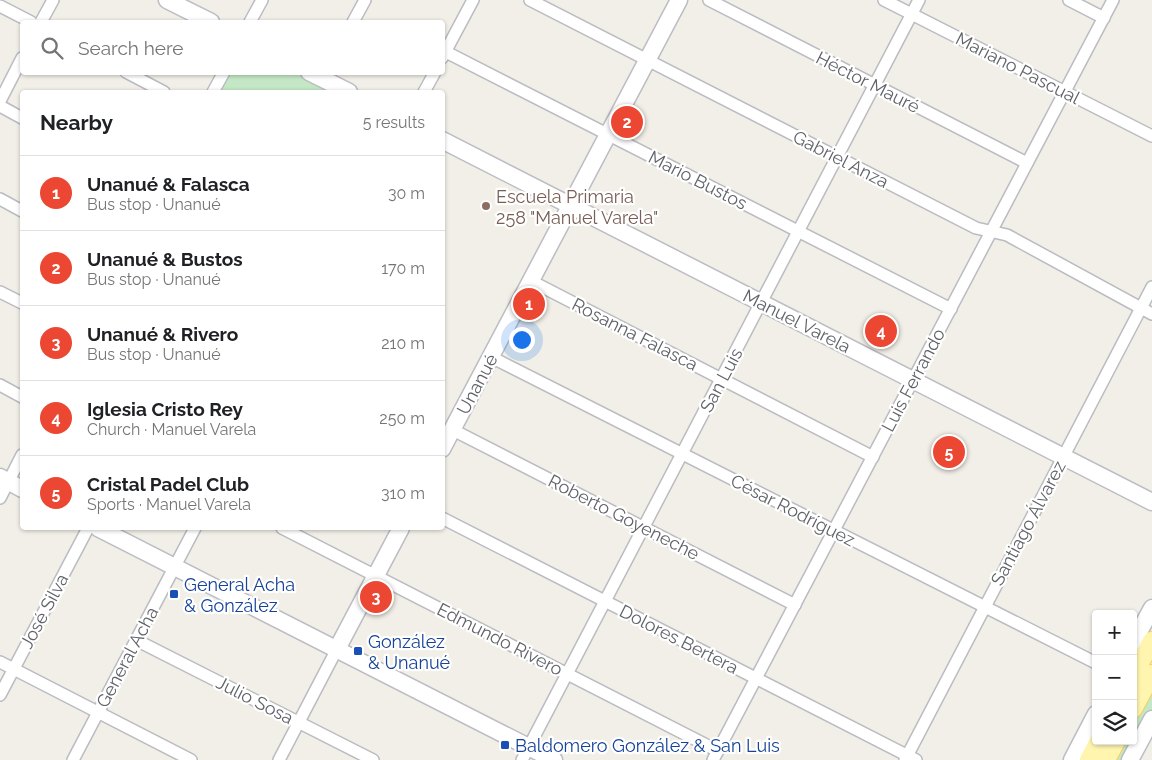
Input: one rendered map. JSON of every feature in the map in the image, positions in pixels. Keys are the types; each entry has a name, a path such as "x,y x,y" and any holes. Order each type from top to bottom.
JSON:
{"main road":[{"path":"1137,669 1152,641"},
{"path":"1137,702 1152,674"},
{"path":"1089,760 1097,745"},
{"path":"1106,760 1114,745"}],"street":[{"path":"42,20 53,0"},
{"path":"167,0 207,20"},
{"path":"251,20 262,0"},
{"path":"354,20 365,0"},
{"path":"445,53 473,0"},
{"name":"Gabriel Anza","path":"530,0 976,228 1007,235 1152,314"},
{"name":"Unanué","path":"445,444 679,0"},
{"name":"Héctor Mauré","path":"709,0 1027,163"},
{"name":"Mariano Pascual","path":"884,0 1152,136"},
{"name":"San Luis","path":"525,754 919,0"},
{"path":"1069,0 1104,18"},
{"name":"Luis Ferrando","path":"715,755 1113,0"},
{"path":"0,6 27,20"},
{"name":"Mario Bustos","path":"445,55 608,134 951,309"},
{"path":"0,101 20,62"},
{"path":"132,75 160,90"},
{"path":"214,90 222,75"},
{"path":"320,75 346,90"},
{"path":"425,90 433,75"},
{"path":"0,106 20,117"},
{"name":"Manuel Varela","path":"445,142 1152,502"},
{"path":"0,199 20,209"},
{"name":"Rosanna Falasca","path":"531,281 873,457"},
{"name":"Santiago Álvarez","path":"910,758 985,607 1152,287"},
{"path":"0,292 20,302"},
{"name":"César Rodríguez","path":"491,357 1092,661"},
{"path":"0,385 20,396"},
{"name":"Roberto Goyeneche","path":"453,430 795,605"},
{"path":"0,498 10,483 20,460"},
{"name":"Dolores Bertera","path":"445,520 910,758"},
{"name":"José Silva","path":"0,695 87,530"},
{"path":"102,530 337,649 525,754 554,760"},
{"name":"General Acha","path":"73,760 194,530"},
{"name":"Edmundo Rivero","path":"286,530 567,674 715,755"},
{"path":"279,760 400,530"},
{"path":"1137,636 1152,608"},
{"name":"Julio Sosa","path":"136,640 374,760"},
{"path":"0,662 191,760"},
{"path":"1130,760 1152,719"},
{"path":"1072,760 1092,722"}],"green space":[{"path":"224,75 306,75 336,90 216,90"},
{"path":"1152,684 1152,711 1137,739 1137,712"},
{"path":"1119,745 1134,745 1126,760 1111,760"}],"place":[{"name":"Unanué & Bustos","path":"627,122"},
{"name":"Escuela Primaria 258 \"Manuel Varela\"","path":"486,206"},
{"name":"Unanué & Falasca","path":"529,304"},
{"name":"Iglesia Cristo Rey","path":"881,331"},
{"name":"Cristal Padel Club","path":"949,452"},
{"name":"General Acha & González","path":"174,594"},
{"name":"Unanué & Rivero","path":"376,597"},
{"name":"González & Unanué","path":"358,651"},
{"name":"Baldomero González & San Luis","path":"505,745"}]}
